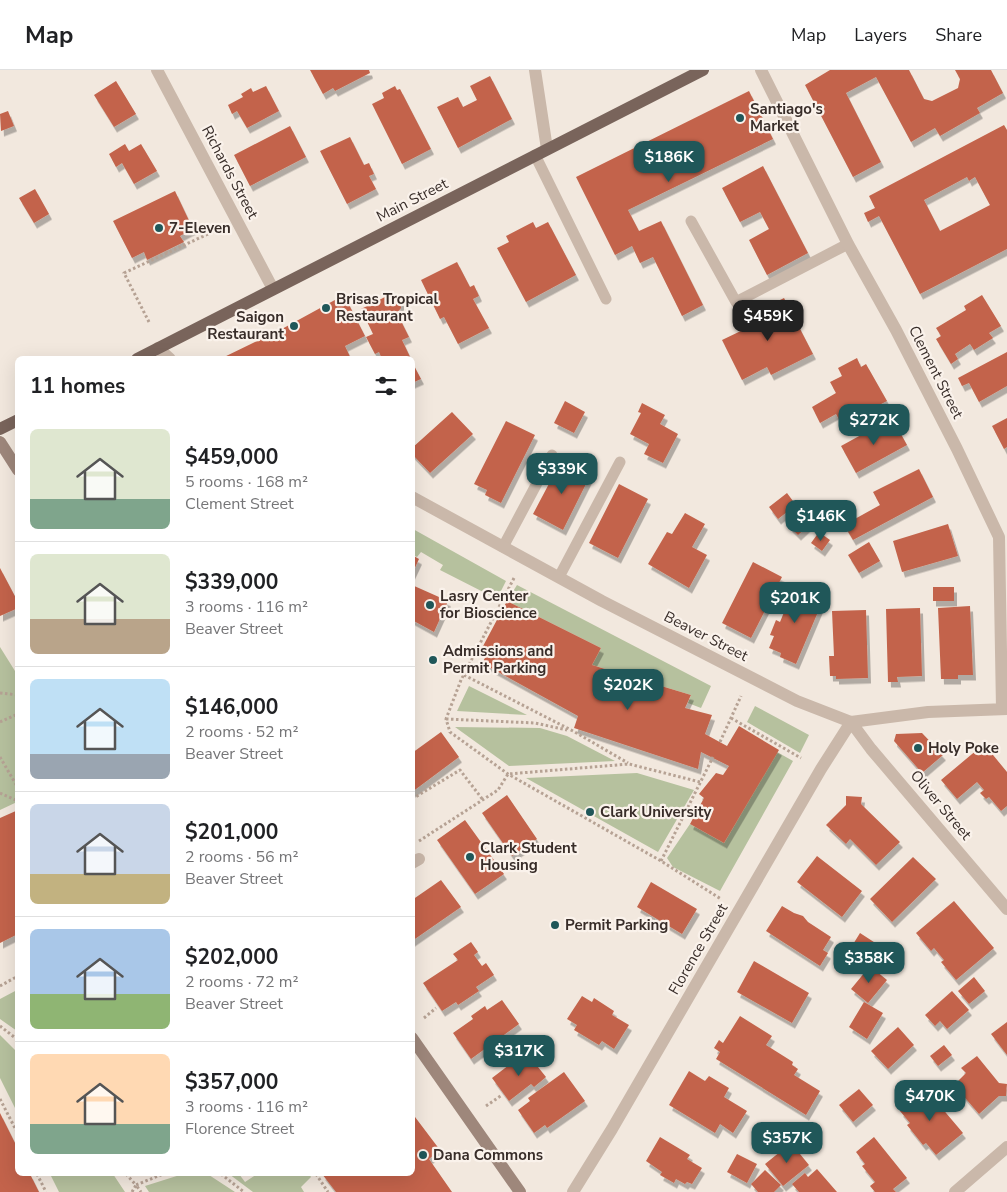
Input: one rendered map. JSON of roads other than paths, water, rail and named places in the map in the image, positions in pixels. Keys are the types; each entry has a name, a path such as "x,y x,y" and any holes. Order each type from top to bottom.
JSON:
{"main road":[{"name":"Main Street","path":"143,356 703,70"},
{"path":"0,429 15,422"}],"street":[{"name":"Richards Street","path":"157,70 273,288"},
{"path":"535,70 541,152"},
{"name":"Clement Street","path":"761,70 848,244 896,330 958,449 999,537 1005,709"},
{"path":"158,348 167,356"},
{"path":"0,442 15,465"},
{"name":"Beaver Street","path":"415,500 798,701 851,722 928,712 1005,709"},
{"name":"Oliver Street","path":"851,722 871,749 1007,909"},
{"name":"Florence Street","path":"573,1192 627,1103 821,769 851,722"},
{"path":"415,1042 520,1192"},
{"path":"955,1192 1007,1148"}],"lane":[{"path":"541,152 606,299"},
{"path":"691,221 736,302 848,244"},
{"path":"502,546 552,455"},
{"path":"559,577 620,462"}],"place":[{"name":"Santiago's Market","path":"740,118"},
{"name":"7-Eleven","path":"159,228"},
{"name":"Brisas Tropical Restaurant","path":"326,308"},
{"name":"Saigon Restaurant","path":"294,326"},
{"name":"Lasry Center for Bioscience","path":"430,605"},
{"name":"Admissions and Permit Parking","path":"433,660"},
{"name":"Holy Poke","path":"918,748"},
{"name":"Clark University","path":"590,812"},
{"name":"Clark Student Housing","path":"470,857"},
{"name":"Permit Parking","path":"555,925"},
{"name":"Dana Commons","path":"423,1155"}]}
